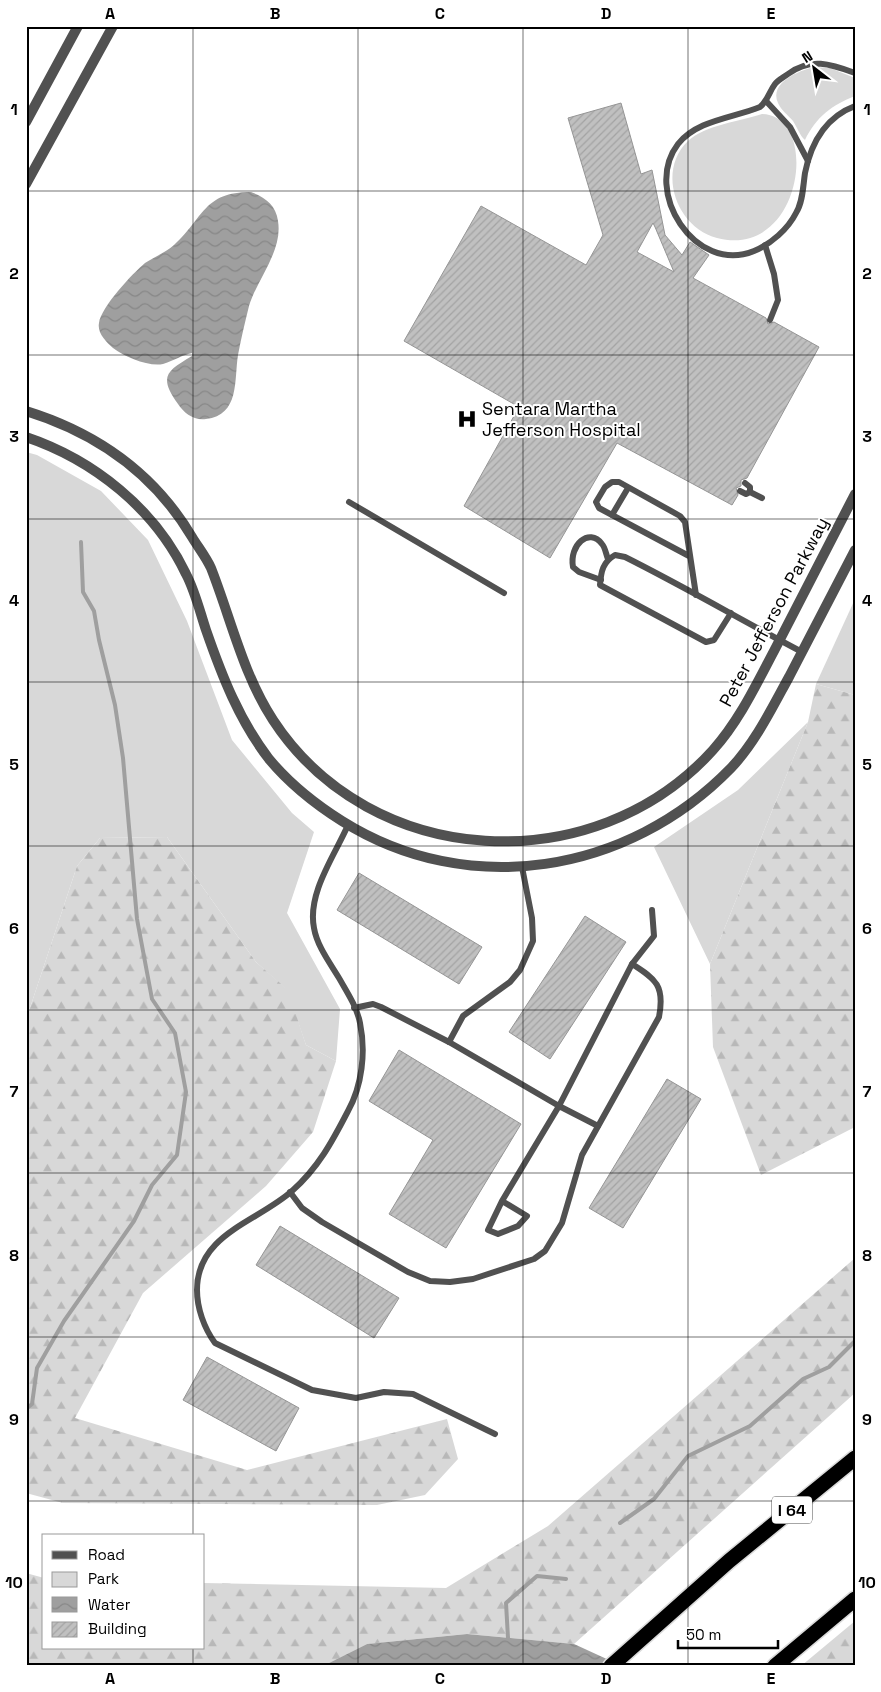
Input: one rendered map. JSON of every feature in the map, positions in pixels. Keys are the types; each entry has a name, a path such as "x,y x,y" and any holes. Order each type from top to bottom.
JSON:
{"highway":[{"name":"I 64","path":"610,1666 729,1561 855,1458"},
{"path":"775,1666 855,1599"}],"street":[{"path":"26,122 78,26"},
{"path":"26,184 113,26"},
{"name":"Peter Jefferson Parkway","path":"26,411 76,430 146,477 176,510 210,565 251,680 272,719 291,745 316,770 341,791 372,810 414,828 458,839 486,842 540,840 604,824 641,807 678,781 713,750 746,703 855,494"},
{"path":"26,437 68,454 99,474 129,496 155,525 186,574 228,690 250,732 271,761 298,789 326,812 348,825 406,852 453,864 495,868 522,867 568,860 612,848 653,829 694,801 732,767 768,716 855,550"}],"lane":[{"path":"855,73 830,63 819,62 805,66 792,71 776,84 766,101 746,113 705,125 690,132 678,144 670,158 666,180 676,218 684,232 700,245 724,254 753,252 765,245 784,230 797,212 812,149 827,123 855,106"},
{"path":"766,101 790,127 808,162"},
{"path":"765,245 774,274 778,300 770,320"},
{"path":"689,556 599,508 596,502 605,487 612,482 628,488 680,516 688,530 689,556 696,595"},
{"path":"744,483 750,487 750,492"},
{"path":"612,515 628,488"},
{"path":"740,491 746,494 750,492 762,498"},
{"path":"349,502 504,592"},
{"path":"600,580 578,572 573,567 575,545 581,540 596,539 602,544 608,559"},
{"path":"731,613 714,640 706,642 600,585 602,569 608,559 615,555 625,557 731,613 802,652"},
{"path":"348,825 320,886 313,910 314,928 322,950 360,1022 360,1079 351,1106 327,1152 290,1192 219,1240 208,1252 198,1271 197,1302 209,1335 215,1342 312,1390 356,1398 384,1392 413,1394 495,1434"},
{"path":"449,1042 463,1016 510,982 526,959 533,941 532,918 522,867"},
{"path":"502,1201 527,1216 518,1226 498,1234 488,1230 502,1201 559,1106 632,964 654,936 652,910"},
{"path":"290,1192 302,1208 322,1222 408,1272 430,1281 450,1282 473,1279 534,1260 545,1251 562,1223 582,1155 660,1017 662,1003 655,978 632,964"},
{"path":"354,1008 373,1004 449,1042 559,1106 598,1126"}],"green space":[{"path":"814,67 830,68 855,78 855,96 839,103 820,118 805,140 793,121 779,106 776,96 781,83 801,71"},
{"path":"762,114 781,121 792,137 796,159 794,185 785,209 769,228 746,239 717,238 703,232 691,223 682,211 676,197 673,183 673,168 678,154 688,141 704,131"},
{"path":"26,452 37,455 101,491 148,540 187,621 232,740 292,813 314,832 287,913 340,1009 336,1061 306,1045 287,990 256,962 167,837 100,838 77,866 26,1020"},
{"path":"855,599 855,695 816,684"},
{"path":"816,684 855,695 855,1127 761,1175 713,1047 710,964 808,722"},
{"path":"808,722 710,964 654,847 738,790"},
{"path":"167,837 256,962 288,990 306,1045 336,1061 313,1132 266,1186 143,1293 75,1418 247,1470 447,1419 458,1459 425,1495 377,1505 63,1503 26,1493 26,1020 77,866 100,838"},
{"path":"855,1258 855,1393 574,1644 467,1634 367,1644 323,1666 26,1666 26,1573 42,1577 42,1650 205,1650 205,1583 446,1588 548,1526"},
{"path":"855,1621 855,1666 801,1666"}],"water":[{"path":"251,192 269,202 275,210 279,232 277,243 249,306 230,404 225,411 217,416 197,419 190,416 180,407 168,387 167,380 171,370 192,356 192,353 157,365 137,361 113,348 108,343 101,334 99,323 105,308 133,274 145,263 174,245 206,208 223,196"},
{"path":"467,1634 574,1644 622,1666 323,1666 367,1644"}],"building":[{"path":"621,103 641,174 652,170 665,235 682,255 690,242 709,255 693,278 766,318 768,324 774,322 819,347 747,478 741,480 741,486 736,488 738,495 732,505 617,443 550,558 464,506 519,407 404,341 481,206 586,265 603,235 568,118","holes":["653,223 674,272 637,252"]},
{"path":"359,873 482,947 459,984 337,910"},
{"path":"585,916 626,942 550,1059 509,1032"},
{"path":"399,1050 521,1124 446,1248 389,1214 433,1140 369,1101"},
{"path":"667,1079 701,1099 623,1228 589,1208"},
{"path":"280,1226 399,1298 374,1338 256,1265"},
{"path":"207,1357 299,1408 276,1451 183,1400"}],"waterway":[{"path":"26,1409 32,1404 37,1368 64,1321 134,1221 152,1185 177,1155 186,1092 175,1033 152,999 137,919 123,758 115,705 94,611 83,592 81,542"},
{"path":"620,1523 654,1499 688,1456 750,1426 803,1379 829,1367 855,1341"},
{"path":"508,1638 506,1603 537,1576 566,1579"}],"place":[{"name":"Sentara Martha Jefferson Hospital","path":"467,419"}]}
